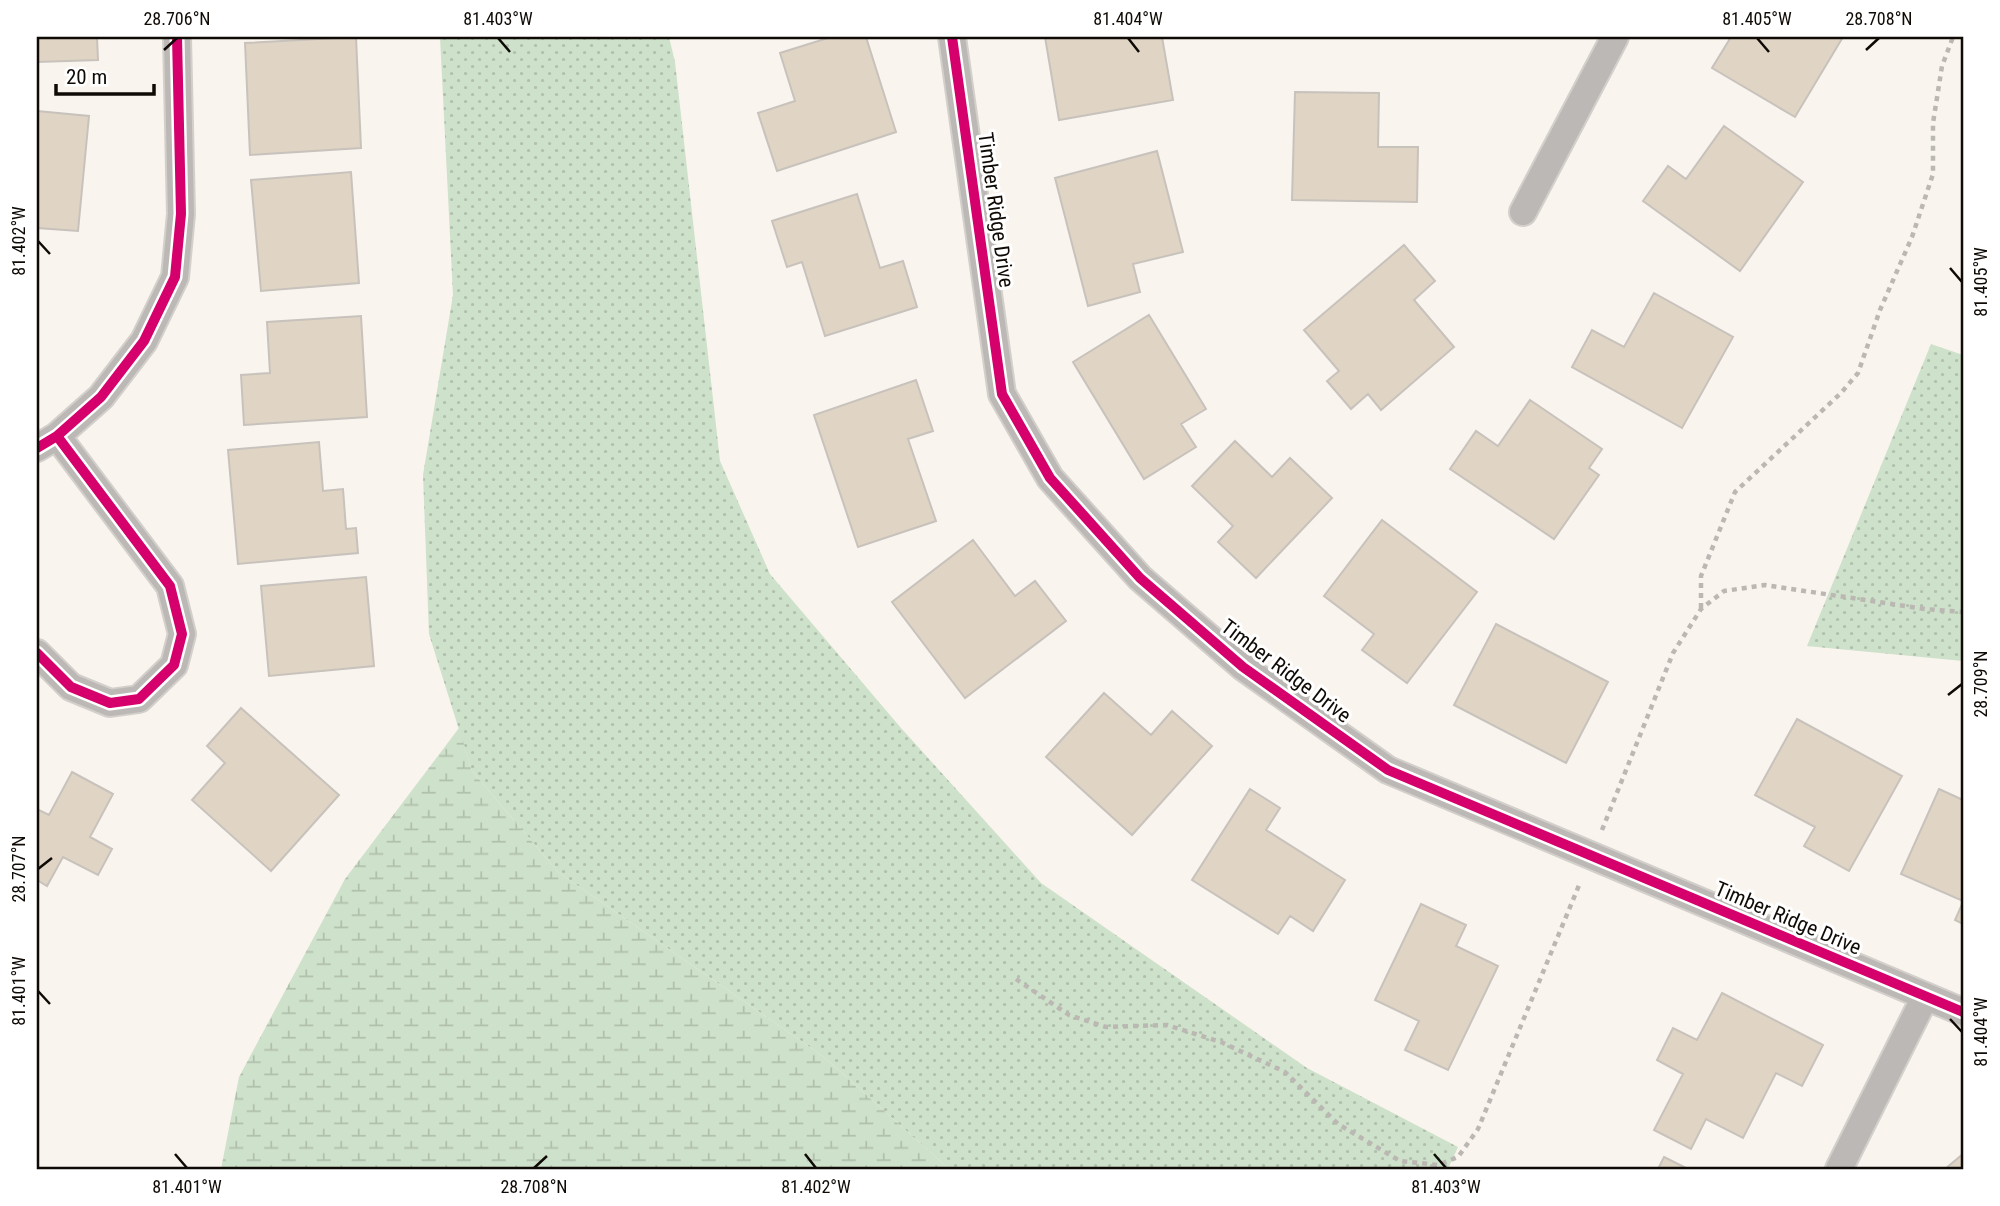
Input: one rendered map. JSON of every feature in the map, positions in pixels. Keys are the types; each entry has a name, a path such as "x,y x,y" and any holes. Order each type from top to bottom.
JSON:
{"street":[{"path":"37,653 71,687 110,703 139,699 166,674 174,665 182,634 170,586 47,442 101,397 144,341 175,277 181,214 177,37"},
{"name":"Timber Ridge Drive","path":"953,37 1002,394 1049,478 1140,578 1242,667 1388,770 1963,1012"},
{"path":"1523,212 1615,37"},
{"path":"1839,1169 1925,997"}],"path":[{"path":"1701,609 1701,576 1735,492 1841,393 1858,373 1880,310 1912,237 1933,174 1933,123 1942,66 1953,37"},
{"path":"1016,979 1069,1015 1106,1027 1167,1025 1221,1042 1285,1072 1338,1124 1400,1161 1438,1165 1458,1157 1478,1129 1673,653 1701,609 1724,591 1765,585 1925,609 1963,612"}],"green space":[{"path":"440,37 669,37 675,62 720,461 770,574 901,728 1041,883 1307,1068 1458,1147 1448,1169 949,1169 824,1057 558,872 472,771 429,634 423,475 453,295"},
{"path":"1931,344 1963,355 1963,661 1807,646"},
{"path":"459,728 472,771 558,872 824,1057 949,1169 221,1169 239,1077 345,879"}],"building":[{"path":"37,37 97,37 98,60 37,62"},
{"path":"356,37 361,148 250,155 245,43"},
{"path":"831,37 866,37 896,132 777,171 758,113 795,101 780,53"},
{"path":"1045,37 1162,37 1173,100 1059,120"},
{"path":"1731,37 1843,37 1795,117 1712,68"},
{"path":"1295,92 1379,93 1378,147 1418,147 1417,202 1292,200"},
{"path":"37,111 89,116 78,231 37,228"},
{"path":"1724,126 1803,182 1740,271 1643,201 1668,166 1686,179"},
{"path":"1157,151 1183,252 1133,264 1140,292 1088,306 1055,178"},
{"path":"351,172 359,283 261,291 251,180"},
{"path":"857,194 880,268 903,261 917,307 825,336 802,262 787,267 772,221"},
{"path":"1404,245 1435,281 1414,300 1454,347 1381,410 1368,394 1351,409 1327,381 1339,371 1304,330"},
{"path":"1654,293 1733,337 1682,428 1572,367 1592,330 1624,347"},
{"path":"1149,315 1206,409 1181,424 1196,447 1144,479 1073,362"},
{"path":"361,316 367,417 244,425 241,375 270,373 267,322"},
{"path":"916,380 933,431 908,439 936,521 858,547 814,415"},
{"path":"1530,400 1602,449 1589,468 1599,475 1554,539 1450,469 1476,431 1498,446"},
{"path":"1235,441 1272,477 1290,458 1332,498 1256,578 1218,542 1233,526 1192,486"},
{"path":"319,442 323,491 343,489 346,529 356,528 358,553 238,564 228,450"},
{"path":"1382,520 1477,592 1407,683 1362,650 1374,634 1324,596"},
{"path":"973,540 1015,596 1035,581 1066,621 965,698 892,602"},
{"path":"366,577 374,666 269,676 261,586"},
{"path":"1496,624 1608,682 1566,763 1454,705"},
{"path":"1104,693 1151,735 1172,711 1212,746 1132,835 1046,757"},
{"path":"241,708 339,795 271,871 192,800 225,763 207,746"},
{"path":"1797,719 1902,776 1849,871 1804,846 1815,827 1755,795"},
{"path":"72,772 113,794 90,837 112,849 98,875 63,857 47,886 37,880 37,809 49,815"},
{"path":"1250,789 1280,808 1266,830 1345,880 1313,931 1290,916 1278,934 1192,880"},
{"path":"1939,789 1963,800 1963,901 1901,874"},
{"path":"1963,902 1963,924 1955,920"},
{"path":"1421,904 1466,925 1456,946 1498,966 1448,1070 1405,1050 1419,1021 1375,1000"},
{"path":"1722,993 1823,1045 1802,1086 1776,1073 1743,1138 1706,1119 1691,1149 1654,1130 1683,1074 1657,1060 1673,1028 1697,1040"},
{"path":"1963,1154 1963,1169 1945,1169"},
{"path":"1664,1157 1688,1169 1658,1169"}],"cycle path":[{"path":"37,448 57,436 101,397 144,341 175,277 181,214 177,37"},
{"path":"952,37 1002,394 1050,478 1140,578 1243,667 1388,770 1963,1012"},
{"path":"37,653 71,687 110,703 139,699 174,665 182,634 170,586 57,436"}]}
